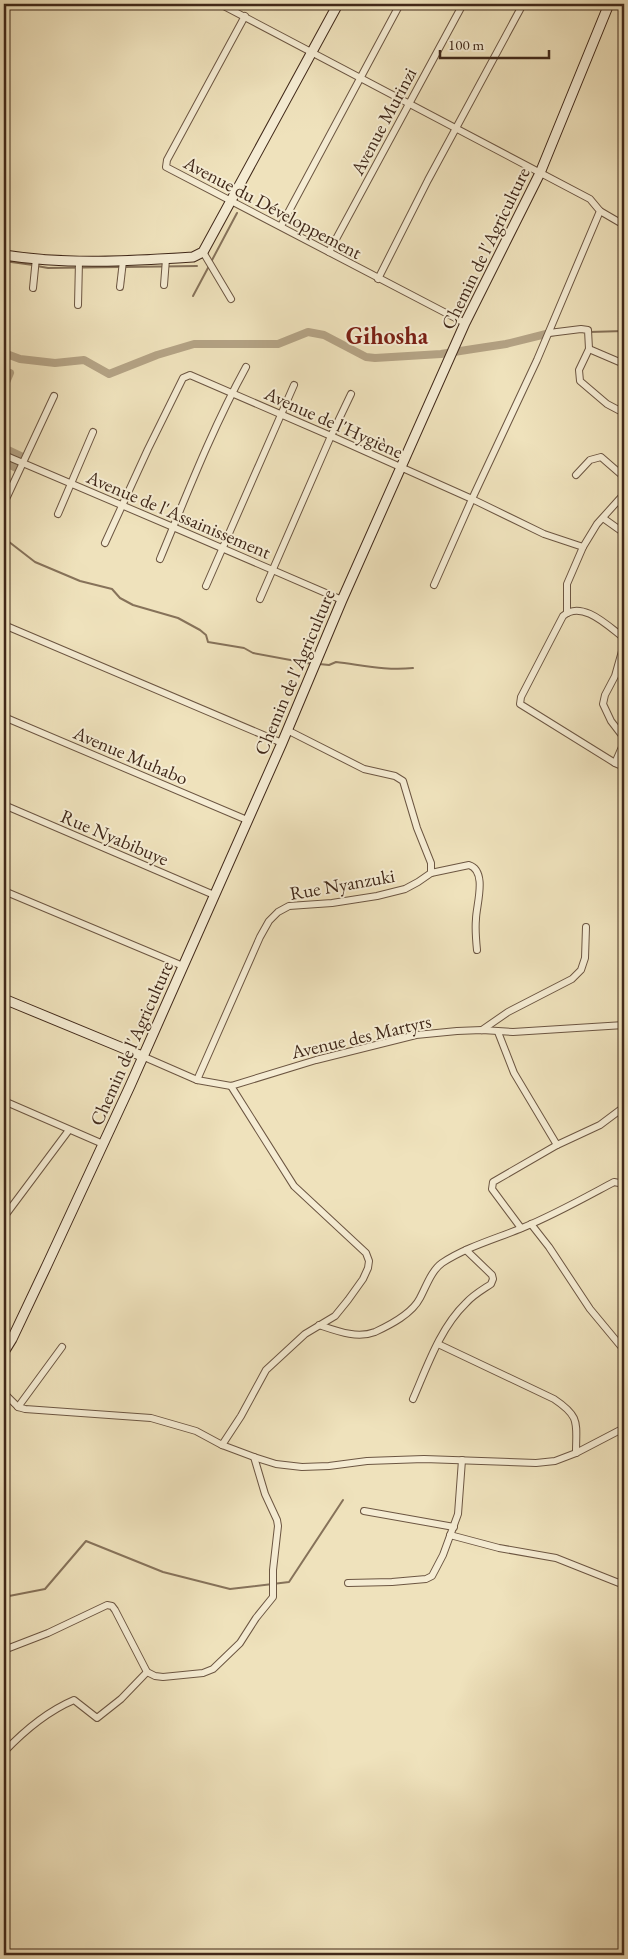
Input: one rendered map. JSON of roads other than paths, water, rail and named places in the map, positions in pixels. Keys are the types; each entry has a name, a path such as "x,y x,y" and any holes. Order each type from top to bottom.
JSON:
{"street":[{"path":"220,4 590,200 597,205 600,211 624,226"},
{"path":"4,255 79,261 122,261 193,257 203,252 338,4"},
{"path":"281,226 400,4"},
{"name":"Avenue Murinzi","path":"330,252 462,4"},
{"path":"378,279 523,4"},
{"name":"Chemin de l'Agriculture","path":"4,1352 43,1274 183,966 465,323 540,174 609,4"},
{"name":"Avenue du Développement","path":"245,16 166,163 169,169 465,323"},
{"path":"434,585 549,333 600,211"},
{"path":"203,252 231,299"},
{"path":"33,288 36,258"},
{"path":"164,285 166,259"},
{"path":"78,305 79,261"},
{"path":"120,287 122,261"},
{"path":"549,333 588,330 589,349 579,370 580,382 607,404 624,413"},
{"path":"589,349 624,364"},
{"path":"160,559 231,394 246,367"},
{"name":"Avenue de l'Hygiène","path":"105,543 183,378 190,376 331,436 472,499 544,534 583,547"},
{"path":"206,586 294,385"},
{"path":"260,599 331,436 352,394"},
{"path":"6,499 54,396"},
{"path":"58,514 93,432"},
{"name":"Avenue de l'Assainissement","path":"4,455 342,600"},
{"path":"576,475 590,460 600,457 624,477"},
{"path":"567,613 565,597 567,584 583,547 597,524 624,494"},
{"path":"603,518 624,533"},
{"path":"624,638 590,614 582,611 567,613 563,616 521,697 520,704 614,763 624,767"},
{"path":"4,625 282,743"},
{"path":"614,763 624,738 611,721 602,704 615,676 624,644"},
{"name":"Avenue Muhabo","path":"4,717 247,820"},
{"path":"287,730 364,769 395,776 403,781 417,828 431,863 431,873 469,866 474,867 477,871 481,894 476,920 476,950"},
{"name":"Rue Nyabibuye","path":"4,805 214,895"},
{"name":"Rue Nyanzuki","path":"197,1080 260,937 269,921 278,912 288,906 332,903 377,896 404,889 431,873"},
{"path":"4,891 183,966"},
{"path":"482,1030 508,1012 572,979 580,970 585,958 586,927"},
{"path":"4,999 142,1056"},
{"name":"Avenue des Martyrs","path":"142,1056 197,1080 231,1086 316,1060 416,1035 482,1030 498,1032 624,1025"},
{"path":"498,1032 514,1073 557,1146"},
{"path":"222,1445 241,1416 266,1370 291,1345 335,1316 363,1279 369,1261 366,1253 294,1186 231,1086"},
{"path":"4,1101 103,1144"},
{"path":"521,1228 492,1189 493,1182 557,1146 600,1125 624,1107"},
{"path":"4,1218 69,1130"},
{"path":"319,1325 353,1335 373,1333 410,1311 419,1300 434,1271 440,1264 466,1250 531,1224 614,1182 624,1184"},
{"path":"531,1224 549,1246 590,1309 624,1350"},
{"path":"413,1399 438,1344 456,1314 471,1298 491,1284 493,1279 492,1275 466,1250"},
{"path":"438,1344 554,1399 569,1409 574,1415 576,1422 576,1453"},
{"path":"18,1407 62,1347"},
{"path":"4,1393 18,1407 151,1418 196,1431 222,1445 254,1457 276,1464 302,1467 367,1461 424,1459 536,1463 555,1461 576,1453 624,1428"},
{"path":"4,1650 48,1633 110,1605 115,1610 147,1672 163,1677 203,1673 213,1669 240,1643 256,1618 273,1597 273,1570 278,1526 265,1494 254,1457"},
{"path":"348,1583 426,1580 436,1570 458,1514 462,1460"},
{"path":"364,1511 454,1527"},
{"path":"450,1535 499,1548 556,1558 624,1585"},
{"path":"4,1752 15,1740 62,1705 74,1700 97,1718 121,1699 147,1672"}],"waterway":[{"path":"211,262 237,213"},
{"path":"4,261 33,265"},
{"path":"37,266 48,268 120,267"},
{"path":"125,267 197,266"},
{"path":"193,296 209,266"},
{"path":"589,332 624,331"},
{"path":"4,353 20,359 55,363 84,360 109,374 157,355 194,344 278,344 308,332 324,335 366,357 375,358 441,354 506,344 554,332"},
{"path":"4,387 10,373"},
{"path":"4,448 21,456"},
{"path":"4,462 18,469"},
{"path":"4,538 35,562 80,581 112,589 120,598 133,605 178,618 200,630 206,635 208,642 244,648 253,653 312,664"},
{"path":"319,664 329,665 336,662 384,668 413,668"},
{"path":"4,1597 45,1589 86,1541 163,1572 230,1589 289,1582 343,1500"}],"district":[{"name":"Gihosha","path":"387,336"}]}
